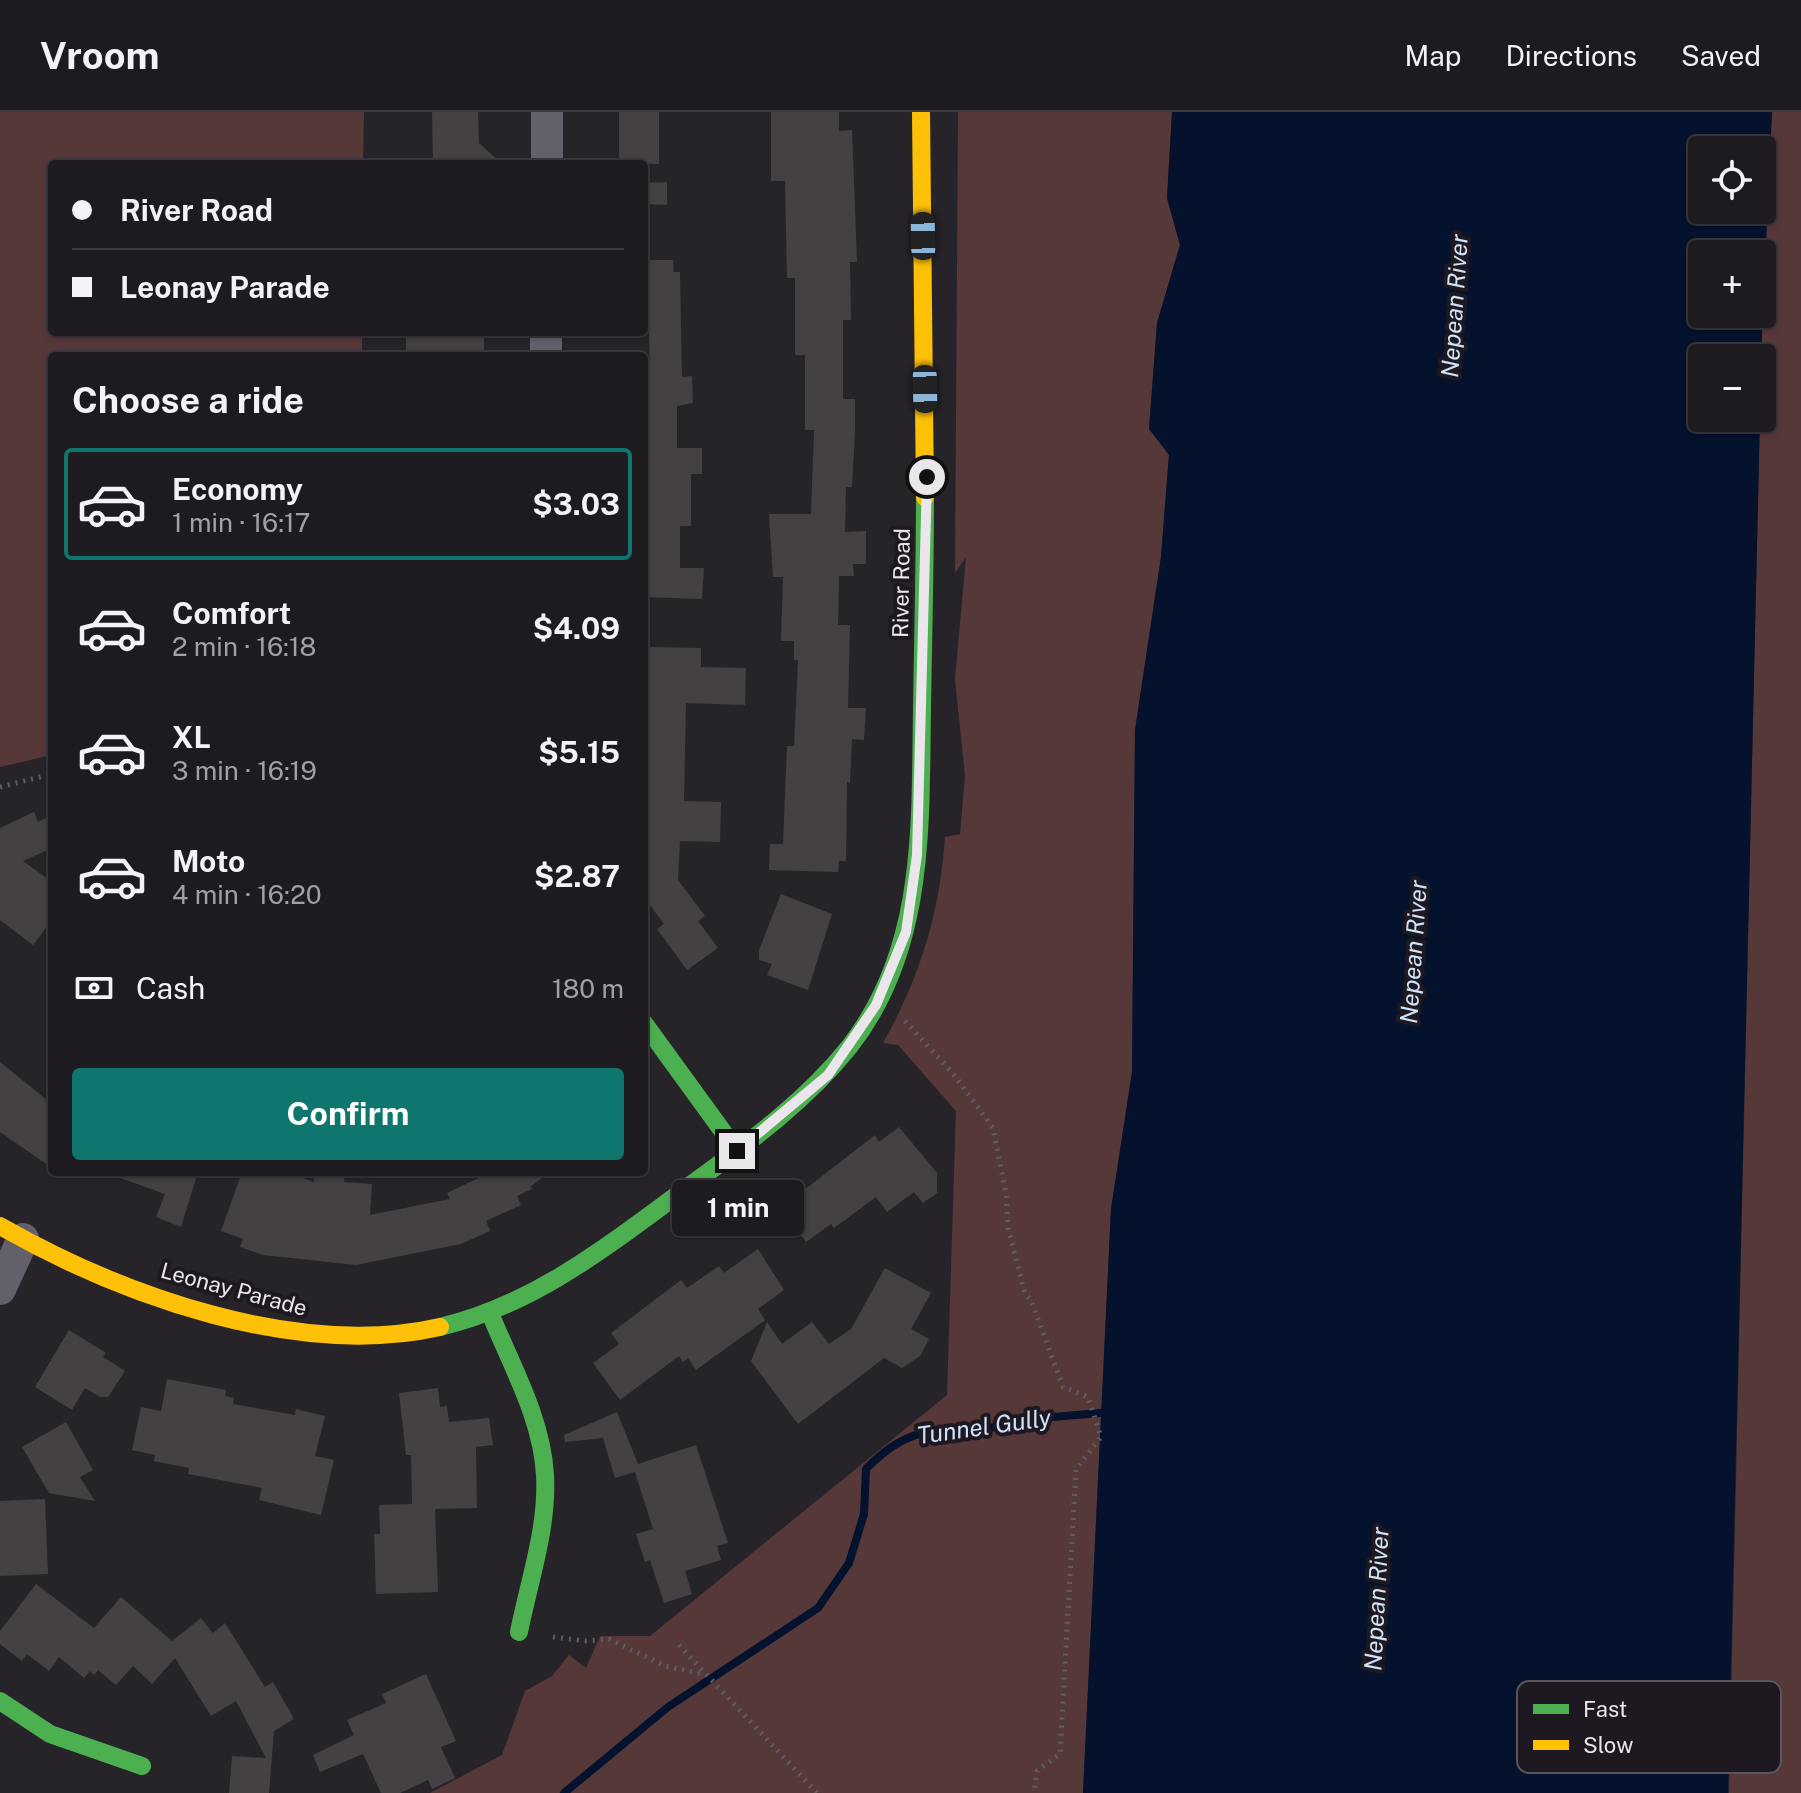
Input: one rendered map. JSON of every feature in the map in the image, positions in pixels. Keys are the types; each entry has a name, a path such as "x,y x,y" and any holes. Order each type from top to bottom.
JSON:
{"street":[{"path":"547,112 547,160"},
{"name":"River Road","path":"853,1042 876,1005 900,952 917,855 927,477 921,112"},
{"path":"648,1029 737,1151"},
{"name":"Leonay Parade","path":"12,1233 98,1273 174,1301 304,1334 368,1338 411,1334 490,1313 564,1276 797,1105 828,1075 853,1042"},
{"path":"0,1289 12,1233"},
{"path":"490,1313 539,1442 545,1473 543,1502 519,1632"},
{"path":"0,1701 51,1736 142,1766"}],"path":[{"path":"0,787 48,775"},
{"path":"899,1014 955,1076 993,1128 1006,1193 1008,1228 1025,1294 1031,1300 1063,1387 1088,1397 1101,1437 1076,1469 1060,1754 1037,1771 1034,1793"},
{"path":"593,1641 609,1639 665,1666 704,1674"},
{"path":"679,1645 817,1793"}],"shaded area":[{"path":"0,112 364,112 363,160 48,160 48,336 362,336 362,352 48,352 48,756 0,767"},
{"path":"958,112 1172,112 1167,198 1180,245 1157,323 1149,429 1169,454 1161,557 1135,730 1132,1072 1111,1209 1083,1793 430,1793 502,1755 525,1691 552,1676 569,1655 586,1668 600,1636 650,1636 947,1395 956,1111 898,1045 883,1043 908,994 926,944 938,892 945,837 960,834 965,776 955,679 966,557 955,573"},
{"path":"1772,112 1801,112 1801,1793 1729,1793 1729,1773 1781,1773 1781,1681 1732,1681 1759,432 1776,432 1776,344 1761,344 1762,328 1776,328 1776,240 1764,240 1764,224 1776,224 1776,136 1770,136"}],"water":[{"name":"Nepean River","path":"1172,112 1772,112 1771,136 1688,136 1688,224 1767,224 1766,240 1688,240 1688,328 1762,328 1762,344 1688,344 1688,432 1760,432 1731,1681 1517,1681 1517,1773 1728,1773 1728,1793 1083,1793 1111,1209 1132,1072 1135,730 1161,557 1169,455 1149,429 1157,323 1180,245 1167,198"}],"building":[{"path":"432,112 478,112 479,143 498,160 433,160"},
{"path":"619,112 659,112 659,164 648,164 648,160 619,160"},
{"path":"771,112 839,112 839,131 852,130 857,262 850,262 851,320 843,320 843,399 855,399 855,430 852,487 846,487 845,532 866,531 866,564 853,564 854,576 839,576 838,625 850,625 848,708 866,708 864,740 852,739 850,783 847,782 846,861 839,861 838,872 769,870 770,844 783,844 787,746 794,746 798,660 794,660 794,641 781,641 783,577 773,577 769,514 811,514 814,430 805,430 805,355 795,355 795,278 787,278 785,181 771,181"},
{"path":"667,182 667,205 648,204 648,183"},
{"path":"648,260 673,260 674,272 680,272 682,377 692,376 693,403 677,406 677,448 702,448 702,474 691,474 691,526 680,526 680,568 704,568 702,599 648,597"},
{"path":"406,336 484,336 484,352 406,352"},
{"path":"648,647 701,648 701,667 746,668 745,705 686,703 684,801 721,802 720,842 680,841 678,880 705,916 698,921 718,948 687,970 657,929 664,924 648,902"},
{"path":"34,812 38,822 48,817 48,850 23,861 48,879 48,925 33,945 0,920 0,828"},
{"path":"781,894 832,914 808,990 767,975 772,964 759,960 759,950"},
{"path":"0,1062 48,1101 48,1165 0,1132"},
{"path":"899,1127 937,1173 937,1193 923,1203 914,1192 887,1212 876,1197 834,1228 831,1224 806,1242 781,1208 875,1135 879,1142"},
{"path":"115,1176 197,1176 181,1227 156,1217 165,1194"},
{"path":"241,1176 297,1176 314,1182 314,1176 345,1176 344,1182 372,1184 370,1215 450,1199 447,1193 483,1176 545,1176 530,1187 532,1189 517,1196 521,1205 486,1221 490,1231 461,1244 356,1265 263,1255 240,1247 243,1239 221,1231"},
{"path":"758,1249 784,1290 758,1309 765,1320 696,1370 688,1358 683,1362 679,1356 620,1400 593,1363 619,1344 611,1333 681,1280 687,1288 719,1266 724,1273"},
{"path":"885,1268 931,1293 911,1329 929,1339 920,1356 902,1368 884,1358 798,1424 751,1361 767,1322 782,1344 812,1322 829,1344 851,1329"},
{"path":"69,1330 106,1353 103,1357 125,1371 108,1397 100,1397 85,1388 72,1410 35,1387"},
{"path":"167,1379 226,1390 225,1396 234,1398 233,1404 295,1415 296,1409 325,1416 315,1456 334,1460 321,1515 259,1500 262,1488 188,1474 189,1468 154,1461 155,1455 132,1450 141,1407 161,1411"},
{"path":"438,1388 440,1407 447,1406 449,1422 489,1418 493,1445 476,1447 477,1508 435,1509 438,1592 376,1594 374,1534 380,1534 379,1505 412,1504 411,1455 406,1455 399,1393"},
{"path":"617,1412 638,1464 696,1445 728,1543 717,1546 721,1560 685,1571 692,1594 664,1603 650,1560 645,1562 636,1534 653,1529 635,1472 615,1478 603,1438 565,1442 564,1435"},
{"path":"66,1422 93,1470 80,1477 95,1501 49,1493 22,1447"},
{"path":"45,1499 48,1574 0,1576 0,1501"},
{"path":"36,1584 94,1628 121,1597 172,1641 201,1618 213,1633 225,1623 265,1687 273,1682 294,1719 274,1731 269,1793 229,1793 232,1756 266,1758 236,1701 211,1716 175,1658 152,1684 133,1666 116,1685 98,1670 94,1675 90,1671 84,1678 59,1657 49,1671 27,1654 22,1661 0,1644 0,1631"},
{"path":"426,1674 456,1741 441,1747 455,1778 432,1789 428,1780 400,1793 381,1793 363,1754 320,1772 313,1755 354,1735 347,1720 386,1703 382,1694"}],"waterway":[{"name":"Tunnel Gully","path":"564,1793 668,1707 818,1608 849,1563 864,1514 866,1469 882,1454 898,1443 928,1432 1001,1427 1008,1421 1111,1412"}],"traffic: fast":[{"path":"440,1327 474,1317 537,1289 596,1254 653,1213 792,1107 850,1046 875,1008 893,968 906,927 914,885 921,797 925,497"},
{"path":"648,1029 737,1151"},
{"path":"490,1313 532,1412 545,1475 541,1535 519,1632"},
{"path":"0,1701 50,1734 142,1766"}],"traffic: slow":[{"path":"921,112 925,497"},
{"path":"0,1226 101,1276 213,1315 271,1328 329,1335 385,1335 440,1327"}],"route":[{"path":"737,1151 797,1105 828,1075 876,1005 906,932 917,855 927,477"}]}
